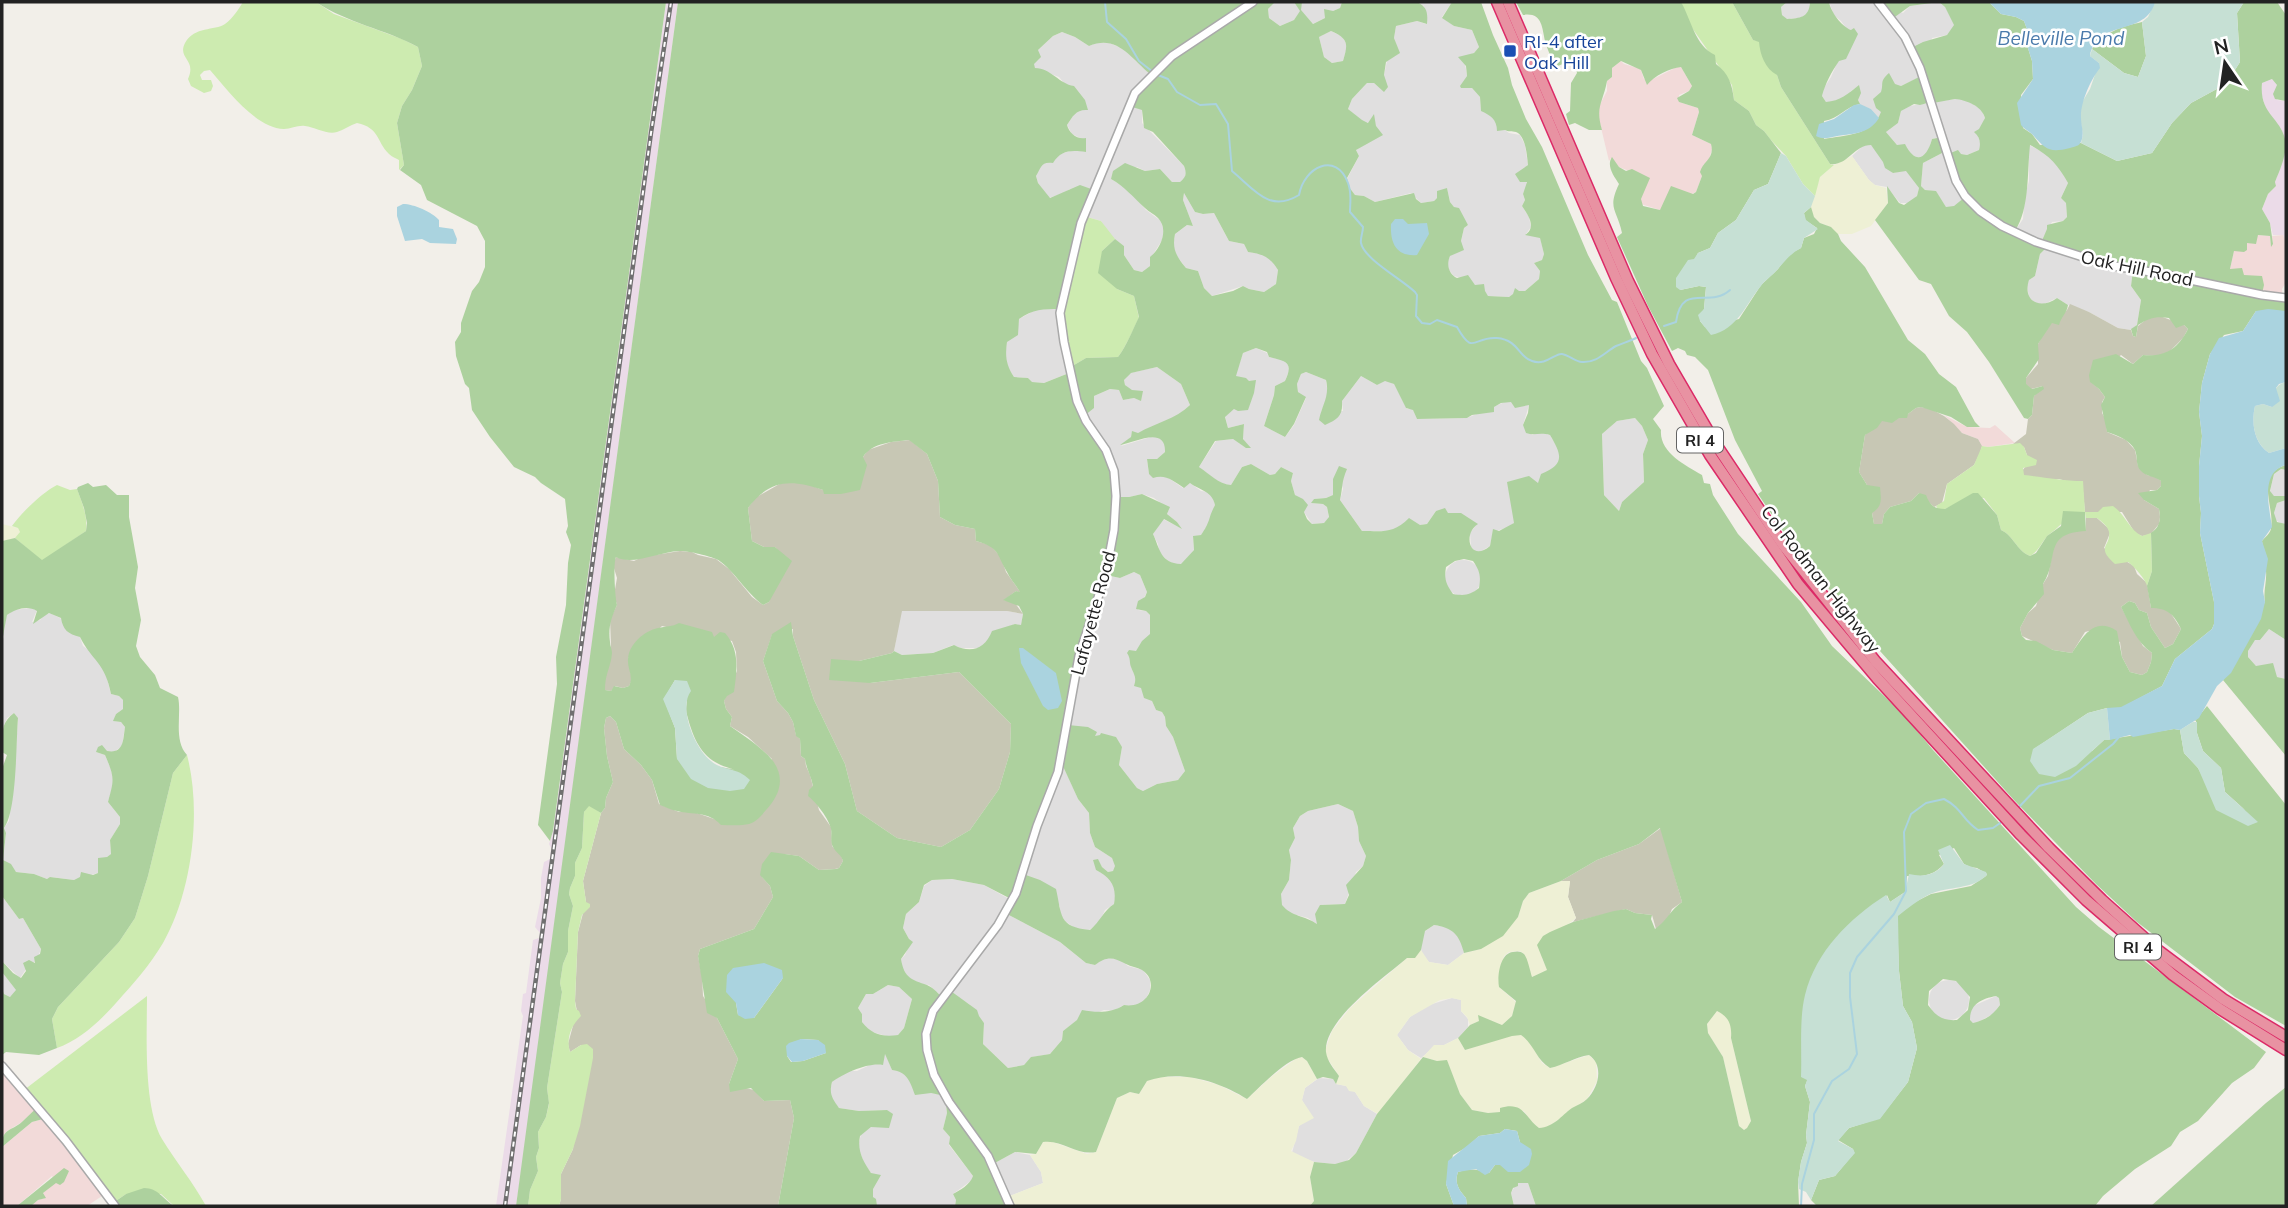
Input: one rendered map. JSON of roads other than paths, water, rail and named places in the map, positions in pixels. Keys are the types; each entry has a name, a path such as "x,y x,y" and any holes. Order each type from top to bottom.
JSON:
{"highway":[{"name":"Col Rodman Highway","path":"1497,2 1635,320 1667,383 1710,455 1770,546 1805,593 1862,661 2010,814 2102,900 2159,951 2223,999 2286,1037"},
{"name":"Col Rodman Highway","path":"1508,2 1628,281 1669,364 1715,443 1783,545 1858,640 2076,891 2173,975 2220,1009 2286,1050"}],"street":[{"name":"Lafayette Road","path":"1010,1206 988,1156 949,1102 934,1075 926,1049 926,1034 933,1011 941,998 998,925 1016,893 1037,826 1058,772 1079,656 1106,573 1114,530 1114,471 1106,450 1086,421 1077,401 1060,313 1089,199 1135,93 1172,56 1253,2"},
{"name":"Oak Hill Road","path":"1878,2 1905,37 1920,68 1956,181 1972,204 1989,217 2036,242 2094,261 2286,298"},
{"path":"2,1066 66,1141 115,1206"}],"water":[{"name":"Belleville Pond","path":"1989,2 2155,2 2150,13 2142,20 2111,31 2094,44 2090,56 2099,63 2100,68 2084,98 2081,112 2083,136 2078,145 2049,149 2021,125 2017,103 2033,79 2032,61 2027,45 2028,32 2024,21 2001,14"},
{"path":"1860,104 1871,109 1879,118 1872,126 1855,133 1826,138 1816,136 1819,124"},
{"path":"403,204 432,214 439,220 439,227 453,229 456,244 430,243 422,239 405,241 397,216 397,207"},
{"path":"1395,219 1403,219 1408,224 1427,223 1429,234 1417,255 1404,254 1393,243 1391,224"},
{"path":"2256,311 2286,311 2286,382 2276,388 2280,401 2272,407 2263,404 2255,406 2253,419 2257,438 2264,449 2269,453 2286,448 2286,465 2272,475 2269,482 2268,500 2272,527 2262,541 2268,559 2261,619 2231,673 2217,686 2199,718 2180,730 2133,737 2130,735 2110,740 2107,708 2121,707 2162,686 2175,659 2212,629 2214,624 2214,602 2200,533 2199,466 2202,436 2199,412 2202,383 2210,354 2219,338 2243,331"},
{"path":"1019,648 1023,648 1056,673 1062,701 1058,708 1048,710 1043,706 1021,663"},
{"path":"764,963 782,970 783,978 754,1018 745,1019 738,1015 736,1003 726,992 727,975 733,968"},
{"path":"801,1039 818,1040 825,1045 826,1053 792,1062 787,1056 786,1046"},
{"path":"1505,1129 1517,1131 1520,1142 1531,1149 1529,1165 1520,1172 1508,1172 1500,1165 1495,1165 1485,1175 1476,1169 1458,1172 1457,1183 1466,1198 1467,1206 1454,1206 1446,1184 1448,1161 1479,1136 1500,1133"}],"waterway":[{"path":"1105,2 1107,22 1126,39 1139,61 1153,72"},
{"path":"1158,75 1168,79 1177,92 1200,105 1216,104 1228,124 1232,171 1263,197 1279,202 1299,195 1307,177 1321,167 1329,165 1343,173 1350,190 1350,212 1363,227 1361,241 1364,249 1376,262 1415,292 1416,316 1422,323 1430,324 1437,320 1457,327 1471,343 1489,338 1504,339 1527,359 1537,362 1562,354 1579,362 1592,361 1616,346 1636,338"},
{"path":"1664,326 1676,322 1684,302 1722,295 1730,290"},
{"path":"2018,808 2039,786 2070,778 2119,737"},
{"path":"1801,1206 1802,1184 1814,1140 1814,1114 1832,1081 1849,1069 1857,1054 1850,973 1857,957 1894,914 1906,891 1904,832 1911,814 1926,803 1944,799 1978,830 1993,828 2003,821"}],"railway":[{"path":"505,1206 671,2"}],"place":[{"name":"RI-4 after Oak Hill","path":"1510,51"}]}
